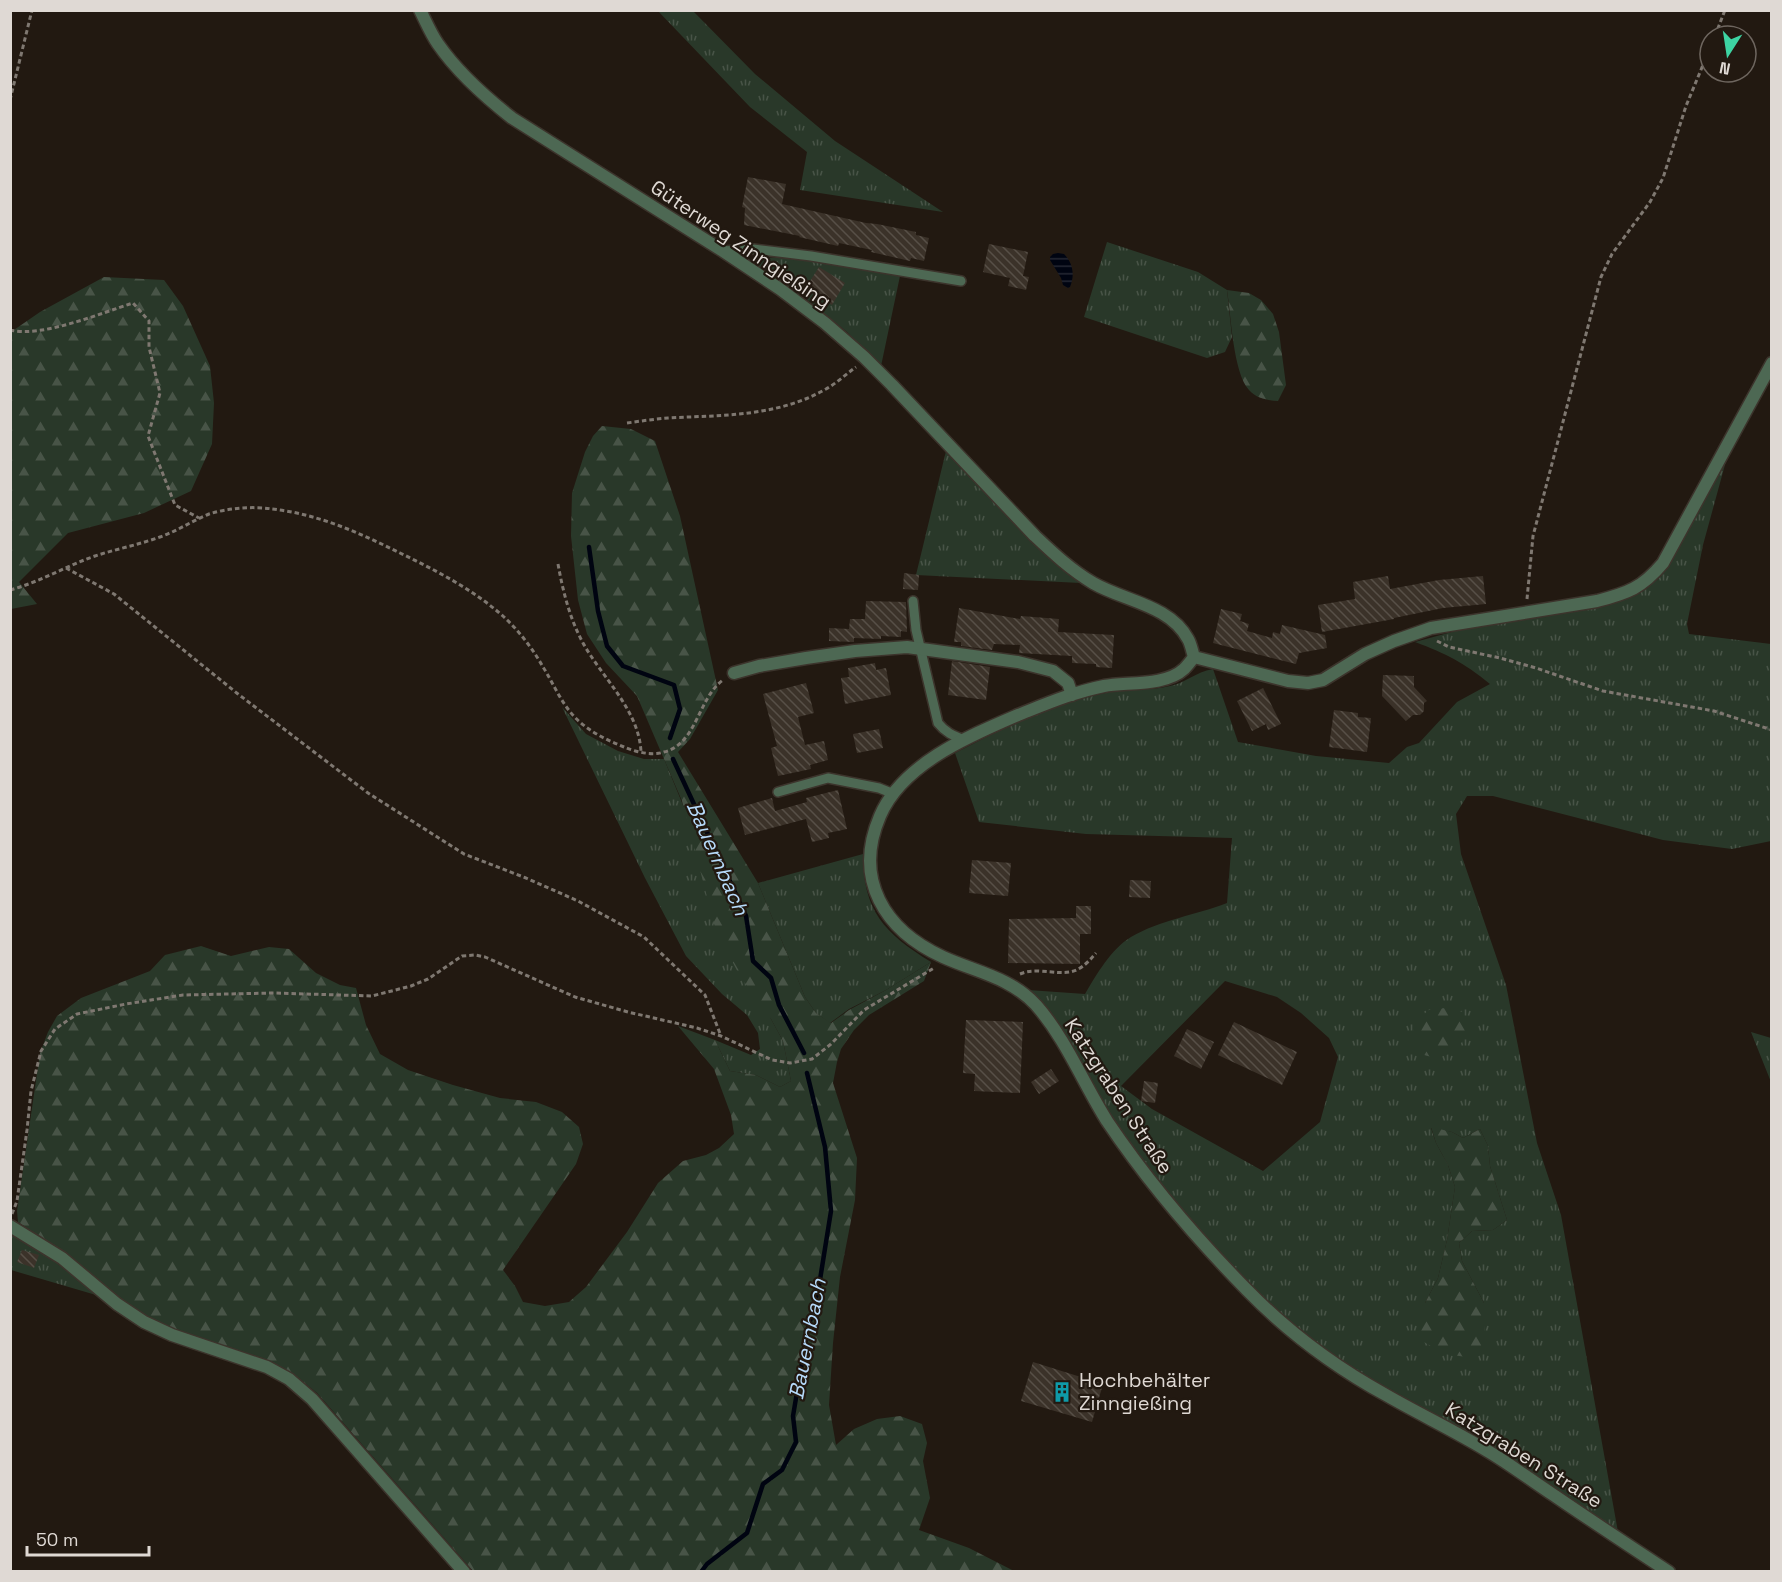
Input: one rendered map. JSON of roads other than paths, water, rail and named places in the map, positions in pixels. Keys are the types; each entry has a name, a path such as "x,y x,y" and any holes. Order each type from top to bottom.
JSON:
{"street":[{"name":"Güterweg Zinngießing","path":"420,10 437,42 458,70 484,96 512,118 723,251 816,316 864,357 1060,560 1095,584 1166,615 1178,625 1189,640 1194,657"},
{"path":"1194,657 1288,681 1308,683 1323,680 1365,654 1431,628 1597,601 1637,588 1663,563 1676,542 1772,363"},
{"path":"734,673 794,660 907,646 1018,662 1053,672 1068,683 1072,695"},
{"name":"Katzgraben Straße","path":"1194,657 1183,670 1170,677 1104,686 1072,695 994,725 949,747 921,766 888,801 873,836 870,856 875,894 884,911 900,930 918,944 942,957 989,973 1011,984 1036,1005 1059,1036 1102,1113 1158,1192 1246,1289 1281,1323 1340,1367 1383,1394 1488,1451 1669,1572"},
{"path":"10,1226 63,1258 117,1304 144,1322 172,1335 267,1367 289,1379 312,1399 464,1572"}],"lane":[{"path":"723,251 753,249 811,256 961,281"},
{"path":"914,601 916,630 938,723 954,737 965,740"},
{"path":"777,792 828,778 879,788 894,794"}],"waterway":[{"name":"Bauernbach","path":"589,547 598,611 607,646 623,666 674,685 680,709 670,738"},
{"name":"Bauernbach","path":"673,759 746,916 753,961 771,978 779,1005 804,1053"},
{"name":"Bauernbach","path":"701,1572 707,1564 747,1533 763,1484 782,1470 796,1442 793,1416 807,1333 819,1286 831,1211 825,1147 807,1073"}],"place":[{"name":"Hochbehälter Zinngießing","path":"1062,1392"}]}
